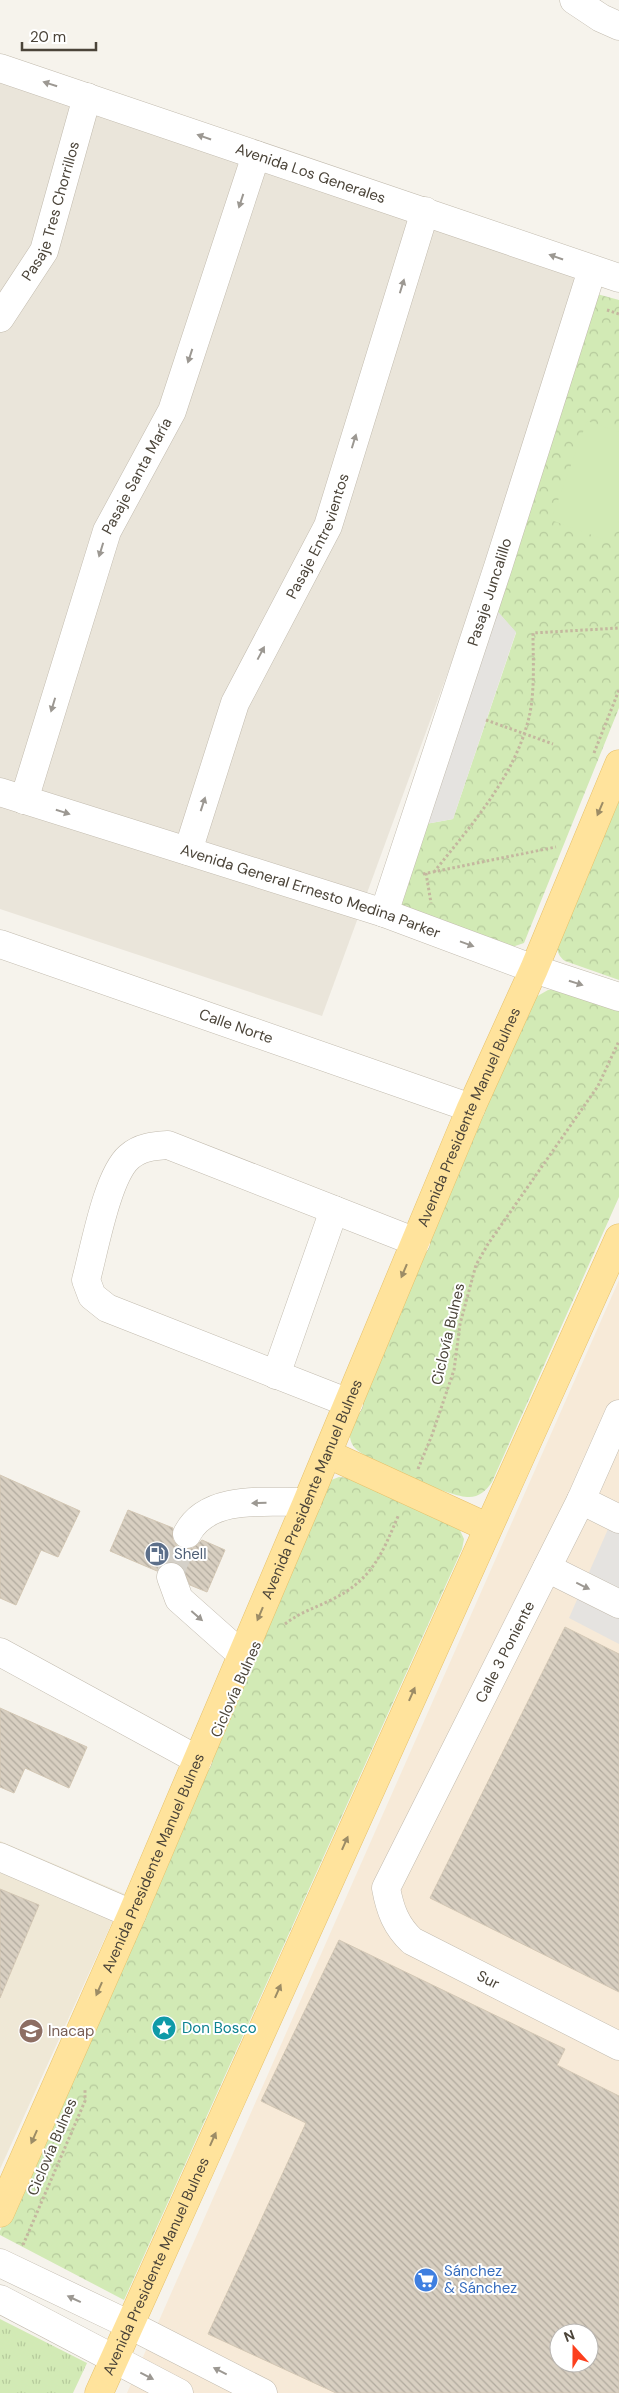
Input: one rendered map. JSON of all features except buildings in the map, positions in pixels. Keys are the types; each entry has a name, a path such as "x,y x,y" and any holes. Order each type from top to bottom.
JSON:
{"main road":[{"name":"Avenida Presidente Manuel Bulnes","path":"0,2213 198,1760 349,1404 471,1108 534,969 619,764"},
{"name":"Avenida Presidente Manuel Bulnes","path":"99,2393 487,1527 619,1240"},
{"path":"328,1454 487,1527"}],"street":[{"path":"574,0 601,18 619,26"},
{"name":"Avenida Los Generales","path":"0,68 619,278"},
{"name":"Pasaje Tres Chorrillos","path":"0,318 44,251 86,97"},
{"name":"Pasaje Santa María","path":"12,796 107,531 172,411 256,155"},
{"name":"Pasaje Entrevientos","path":"188,851 235,704 328,526 425,211"},
{"name":"Pasaje Juncalillo","path":"384,913 498,567 592,270"},
{"name":"Avenida General Ernesto Medina Parker","path":"12,796 384,913 534,969 619,997"},
{"name":"Calle Norte","path":"0,944 471,1108"},
{"path":"349,1404 107,1308 92,1296 86,1280 115,1175 129,1157 147,1146 168,1145 416,1242"},
{"path":"276,1375 334,1210"},
{"name":"Calle 3 Poniente","path":"386,1888 581,1500 619,1414"},
{"path":"581,1500 619,1518"},
{"path":"187,1534 199,1520 224,1506 240,1503 307,1502"},
{"path":"547,1568 619,1604"},
{"path":"171,1576 179,1599 242,1655"},
{"path":"0,1652 198,1760"},
{"path":"0,1857 132,1914"},
{"name":"Sur","path":"386,1888 389,1904 395,1919 402,1931 412,1941 619,2046"},
{"path":"6,2266 130,2325 263,2393"},
{"path":"0,2299 179,2393"}],"path":[{"path":"434,872 474,822 496,790 518,752 530,713 534,679 533,633 619,628"},
{"path":"486,720 553,744"},
{"path":"418,874 556,847"},
{"name":"Ciclovía Bulnes","path":"280,1629 294,1617 330,1601 353,1587 374,1568 383,1552 432,1435 454,1370 460,1324 476,1265 598,1086 619,1041"},
{"name":"Ciclovía Bulnes","path":"6,2266 85,2102 85,2082"}],"shaded area":[{"path":"0,61 589,255 456,650 322,1016 0,909"},
{"path":"491,604 516,632 453,819 420,825"},
{"path":"619,1280 619,2393 127,2393"},
{"path":"619,1504 619,1644 569,1618"},
{"name":"Inacap","path":"0,1841 125,1894 0,2169"}],"green space":[{"path":"597,294 619,300 619,708 524,943 512,947 392,909 420,825 453,819 516,633 491,604"},
{"path":"587,421 619,432 619,521 611,542 551,520"},
{"path":"619,801 619,980 565,961 557,950 557,941"},
{"path":"548,990 557,990 619,1011 619,1197 492,1482 481,1493 467,1497 443,1491 391,1469 362,1454 353,1446 349,1430 529,1006 534,998"},
{"path":"339,1477 349,1478 458,1526 464,1539 462,1549 124,2300 0,2235 0,2231 321,1490 326,1482"},
{"path":"0,2319 87,2363 73,2393 0,2393"}],"tunnel":[{"path":"171,1577 172,1567 187,1534"}],"place":[{"name":"Shell","path":"157,1554"},
{"name":"Don Bosco","path":"164,2028"},
{"name":"Inacap","path":"31,2031"},
{"name":"Sánchez & Sánchez","path":"426,2280"}]}
